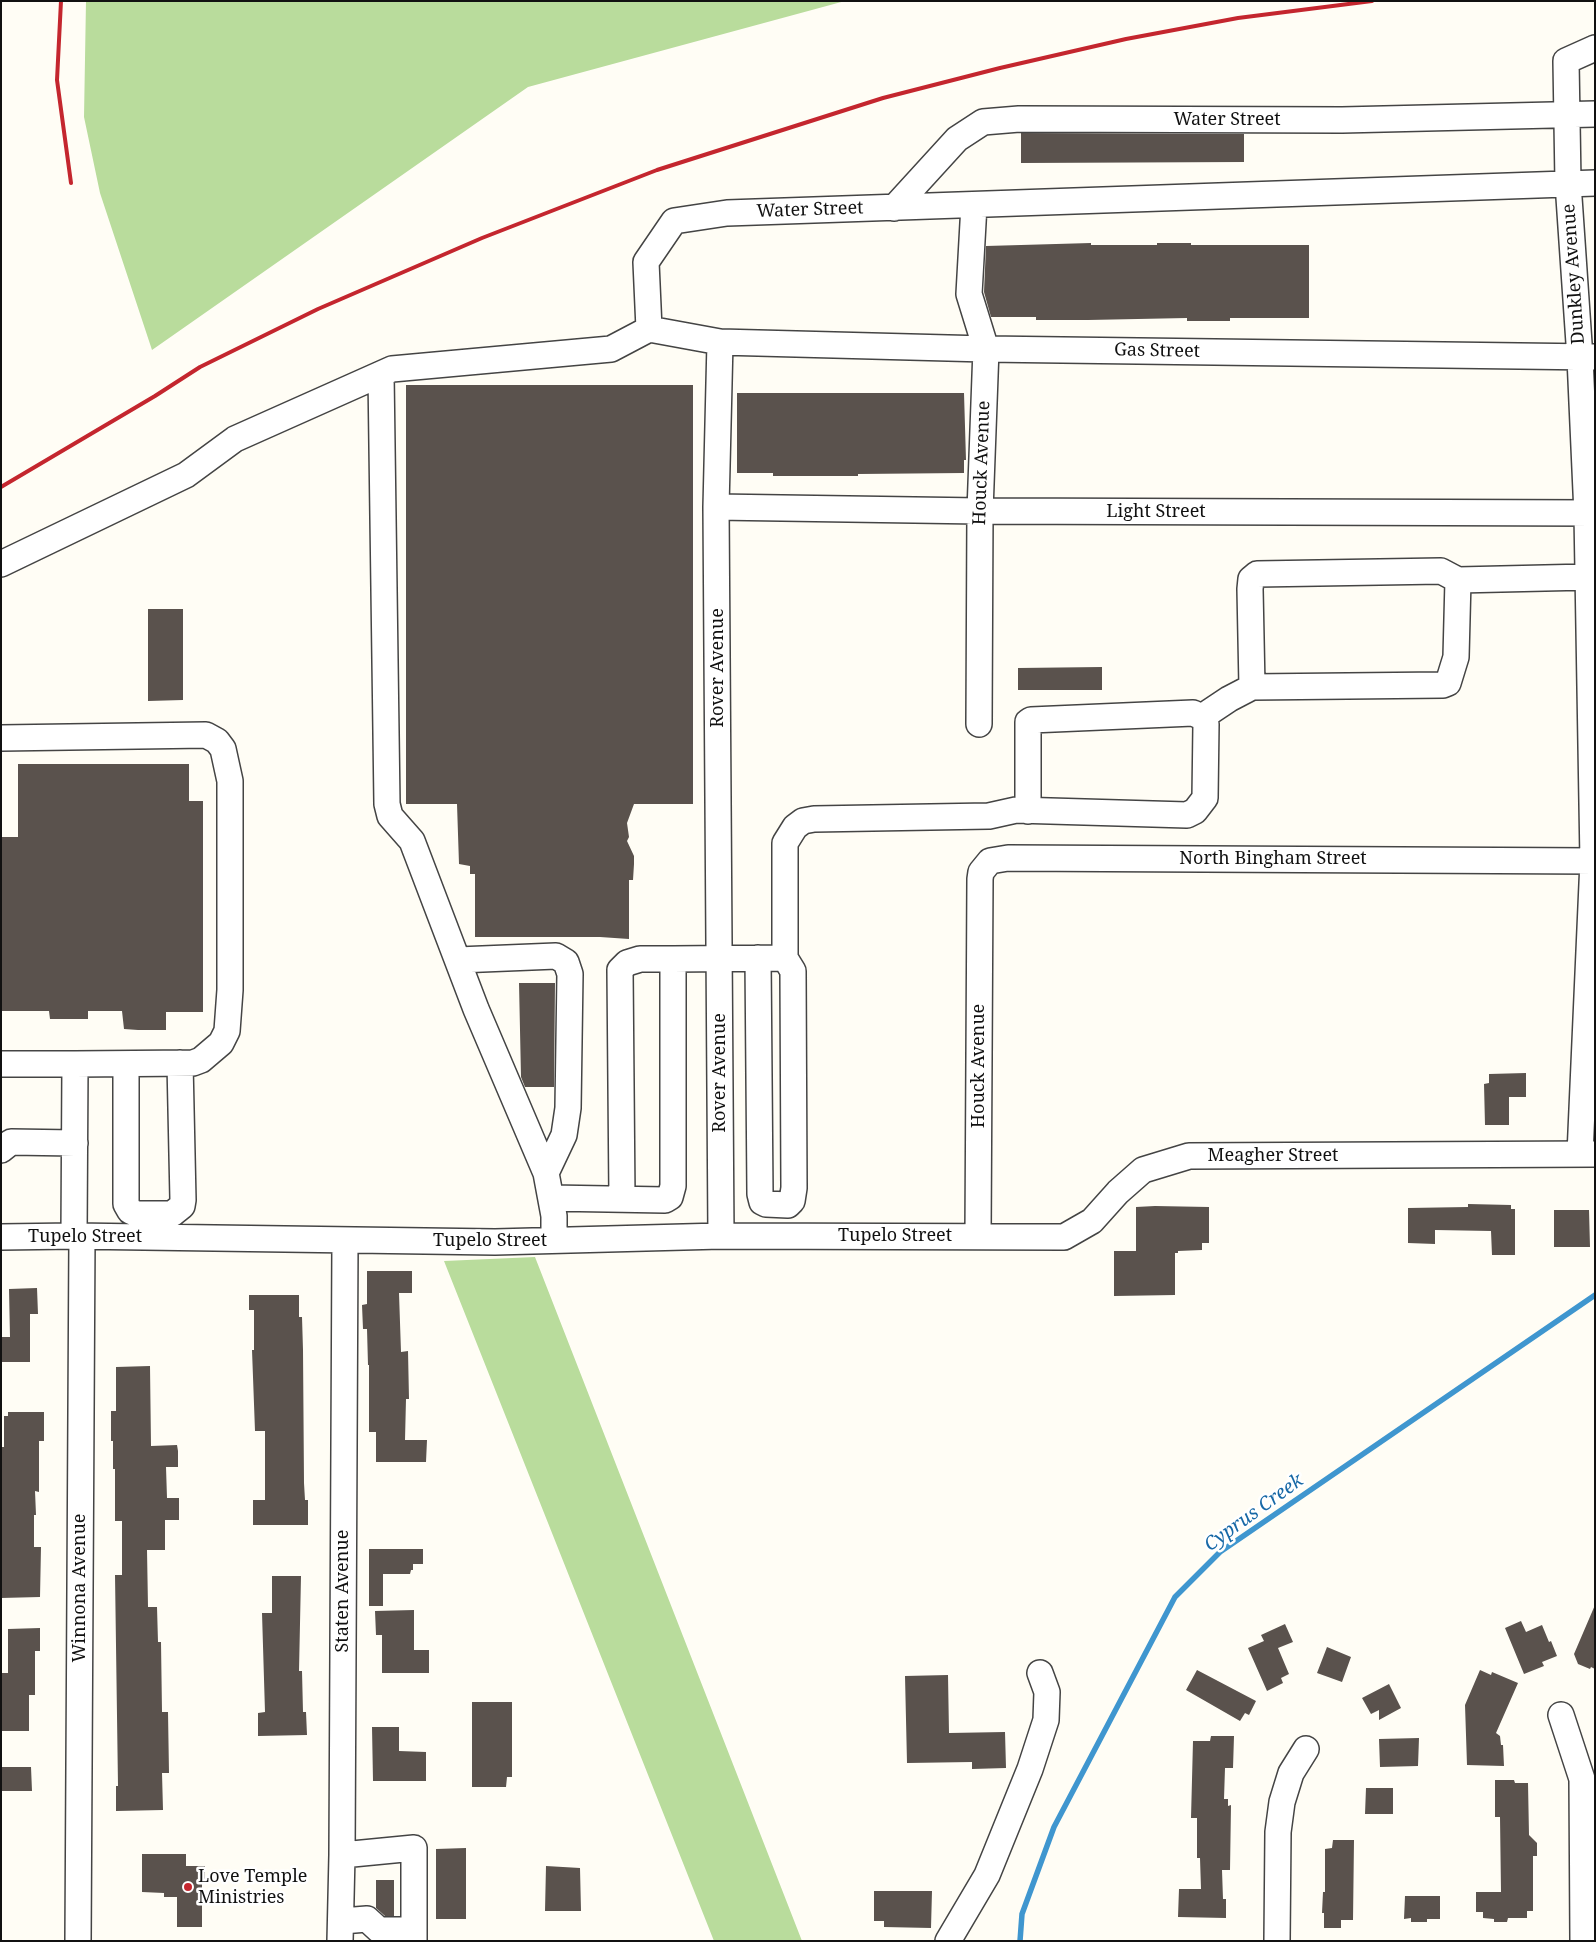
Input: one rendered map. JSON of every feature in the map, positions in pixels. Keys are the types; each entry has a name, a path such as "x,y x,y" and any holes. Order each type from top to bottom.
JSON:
{"street":[{"name":"Dunkley Avenue","path":"1587,1154 1594,861 1588,577 1591,514 1587,358 1568,183 1566,61 1595,48"},
{"name":"Water Street","path":"894,208 957,140 982,122 1019,120 1342,120 1595,114"},
{"name":"Water Street","path":"650,329 646,262 674,221 727,213 1595,183"},
{"name":"Houck Avenue","path":"974,205 968,294 986,349 980,511 979,724"},
{"path":"1,564 186,475 235,439 392,369 611,349 650,329 720,342"},
{"name":"Gas Street","path":"720,342 986,349 1587,358"},
{"name":"Rover Avenue","path":"720,342 716,506 721,1236"},
{"path":"381,374 387,804 390,816 412,841 476,1009 546,1173 554,1216 554,1240"},
{"name":"Light Street","path":"716,506 980,511 1591,514"},
{"path":"1252,687 1250,589 1251,579 1256,574 1441,571 1458,580 1588,577"},
{"path":"1202,717 1228,699 1252,687 1443,685 1448,683 1456,656 1458,580"},
{"path":"758,958 760,1194 762,1202 766,1204 788,1205 792,1201 794,1188 793,971 784,958 785,843 795,827 803,821 814,819 989,816 1016,810 1028,811 1187,815 1195,811 1205,798 1206,724 1202,717 1193,713 1031,720 1028,722 1028,811"},
{"path":"1,738 206,735 217,741 223,750 230,781 230,990 227,1031 221,1042 201,1060 193,1063 1,1064"},
{"name":"North Bingham Street","path":"980,897 982,872 985,866 990,862 1008,858 1594,861"},
{"name":"Houck Avenue","path":"978,1236 980,897"},
{"path":"458,960 556,956 566,962 570,974 568,1108 564,1135 546,1173"},
{"path":"622,1199 620,970 627,963 640,959 784,958"},
{"path":"551,1198 665,1200 670,1197 673,1186 673,959"},
{"path":"126,1064 126,1204 130,1211 137,1214 172,1214 182,1206 183,1200 180,1063"},
{"name":"Winnona Avenue","path":"75,1064 78,1236 78,1941"},
{"path":"1,1150 11,1142 75,1143"},
{"path":"721,1143 759,1143"},
{"name":"Meagher Street","path":"978,1236 1064,1236 1092,1221 1118,1192 1143,1170 1189,1156 1587,1154"},
{"name":"Tupelo Street","path":"1,1237 78,1236 495,1242 721,1236 978,1236"},
{"name":"Staten Avenue","path":"341,1931 345,1241"},
{"path":"948,1941 987,1875 1030,1769 1046,1720 1047,1692 1040,1673"},
{"path":"1561,1715 1582,1779 1583,1941"},
{"path":"1276,1941 1278,1832 1282,1802 1291,1773 1306,1748"},
{"path":"341,1931 367,1919 379,1930 414,1935 414,1848 342,1855"}],"green space":[{"path":"86,1 845,1 528,87 152,350 100,193 84,117"},
{"path":"535,1257 802,1941 714,1941 444,1261"}],"building":[{"path":"1021,133 1244,134 1244,162 1021,163"},
{"path":"1091,243 1091,245 1191,243 1191,245 1309,245 1309,318 1230,318 1230,321 1187,321 1187,318 1036,320 1036,317 991,317 984,292 986,246"},
{"path":"406,385 693,385 693,804 634,804 627,823 629,837 627,841 634,856 633,880 629,880 629,939 600,937 475,937 475,874 470,874 470,866 459,864 457,804 406,804"},
{"path":"737,393 964,393 966,460 964,460 964,473 773,476 773,473 737,473"},
{"path":"148,609 183,609 183,700 148,701"},
{"path":"1102,667 1102,690 1018,690 1018,668"},
{"path":"18,764 189,764 189,801 203,801 203,1012 166,1012 166,1030 138,1030 124,1029 122,1011 88,1011 88,1019 50,1019 49,1011 1,1011 1,837 18,837"},
{"path":"519,983 555,983 554,1087 525,1087 521,1077"},
{"path":"1526,1073 1526,1097 1509,1097 1509,1125 1485,1125 1484,1084 1489,1083 1489,1074"},
{"path":"1468,1204 1511,1205 1511,1209 1515,1209 1515,1255 1492,1255 1491,1231 1435,1230 1435,1244 1408,1243 1408,1208 1468,1207"},
{"path":"1136,1207 1209,1207 1209,1243 1202,1243 1202,1250 1178,1251 1178,1253 1175,1253 1175,1295 1114,1296 1114,1251 1136,1251"},
{"path":"1554,1210 1589,1210 1590,1247 1554,1247"},
{"path":"367,1271 412,1271 412,1293 399,1293 401,1352 408,1351 409,1399 406,1399 405,1440 427,1440 426,1462 376,1462 376,1432 369,1432 367,1329 363,1329 362,1305 367,1304"},
{"path":"37,1288 38,1314 30,1314 30,1362 1,1362 1,1337 10,1337 9,1289"},
{"path":"249,1295 299,1295 299,1317 302,1317 303,1350 304,1483 305,1500 308,1500 308,1525 253,1525 253,1500 265,1500 265,1431 255,1431 252,1350 254,1350 254,1310 249,1310"},
{"path":"150,1366 151,1446 177,1445 178,1451 178,1467 166,1467 167,1498 179,1498 179,1520 165,1520 165,1550 147,1550 148,1607 157,1607 158,1642 161,1642 162,1712 168,1712 169,1773 162,1773 163,1810 116,1811 116,1786 118,1786 115,1575 122,1575 122,1521 115,1521 115,1469 113,1469 113,1441 111,1441 111,1411 116,1411 116,1367"},
{"path":"8,1412 44,1412 44,1441 39,1441 39,1492 35,1491 36,1515 34,1515 34,1547 41,1547 40,1597 1,1598 1,1447 4,1447 4,1416 8,1416"},
{"path":"369,1549 423,1549 423,1564 413,1564 413,1570 411,1570 410,1574 383,1574 383,1606 369,1606"},
{"path":"272,1576 301,1576 299,1671 302,1671 303,1712 306,1712 307,1735 258,1736 258,1713 265,1712 262,1613 272,1613"},
{"path":"1595,1605 1595,1669 1591,1667 1590,1669 1578,1664 1574,1654"},
{"path":"414,1610 414,1650 429,1650 429,1673 382,1673 382,1635 376,1635 375,1611"},
{"path":"1521,1621 1526,1632 1542,1625 1557,1656 1542,1662 1544,1666 1524,1674 1505,1628"},
{"path":"1285,1624 1293,1642 1278,1648 1289,1674 1281,1678 1283,1683 1267,1691 1248,1648 1264,1641 1261,1635"},
{"path":"40,1628 40,1651 35,1651 35,1695 29,1695 29,1731 1,1731 1,1673 8,1673 8,1629"},
{"path":"1327,1647 1351,1657 1342,1682 1317,1673"},
{"path":"1197,1670 1256,1701 1249,1715 1245,1713 1240,1721 1186,1690"},
{"path":"1480,1670 1491,1675 1492,1672 1518,1683 1496,1733 1500,1736 1501,1745 1503,1745 1504,1766 1467,1765 1465,1705"},
{"path":"948,1675 949,1733 1005,1732 1006,1768 972,1769 972,1762 907,1763 905,1676"},
{"path":"1389,1684 1401,1708 1379,1720 1379,1710 1371,1714 1362,1698"},
{"path":"472,1702 512,1702 512,1777 507,1777 506,1787 472,1787"},
{"path":"372,1727 399,1727 399,1751 426,1752 426,1781 373,1781"},
{"path":"1211,1736 1234,1736 1233,1768 1225,1768 1224,1799 1228,1799 1228,1806 1231,1805 1230,1870 1222,1870 1223,1899 1226,1899 1226,1918 1178,1917 1179,1889 1201,1889 1200,1858 1197,1858 1197,1818 1191,1818 1193,1741 1210,1741"},
{"path":"1419,1738 1418,1766 1380,1767 1379,1739"},
{"path":"1,1767 31,1767 32,1791 1,1791"},
{"path":"1495,1780 1514,1780 1515,1783 1528,1783 1529,1835 1537,1843 1537,1856 1533,1856 1533,1911 1527,1911 1527,1918 1508,1918 1507,1922 1494,1922 1494,1919 1483,1918 1483,1912 1476,1912 1476,1892 1501,1892 1500,1817 1495,1817"},
{"path":"1366,1788 1393,1788 1393,1814 1365,1814"},
{"path":"1333,1840 1354,1840 1353,1920 1341,1920 1341,1928 1324,1928 1324,1913 1322,1913 1323,1892 1325,1892 1325,1849 1332,1848"},
{"path":"466,1848 466,1919 436,1919 436,1849"},
{"path":"142,1854 186,1854 186,1866 205,1866 205,1882 202,1882 202,1927 177,1927 177,1897 164,1897 164,1893 142,1892"},
{"path":"546,1866 580,1868 581,1911 545,1911"},
{"path":"376,1880 394,1880 394,1916 385,1916 376,1908"},
{"path":"874,1891 932,1891 931,1928 884,1927 884,1921 874,1921"},
{"path":"1405,1896 1440,1896 1440,1919 1427,1919 1427,1922 1411,1922 1411,1918 1404,1919"}],"waterway":[{"name":"Cyprus Creek","path":"1020,1941 1022,1914 1054,1827 1175,1597 1220,1552 1595,1295"}],"railway":[{"path":"61,1 57,80 71,183"},
{"path":"1,487 155,396 200,367 318,309 482,238 657,170 883,98 1000,68 1126,39 1238,18 1372,1"}],"place":[{"name":"Love Temple Ministries","path":"188,1887"}]}
